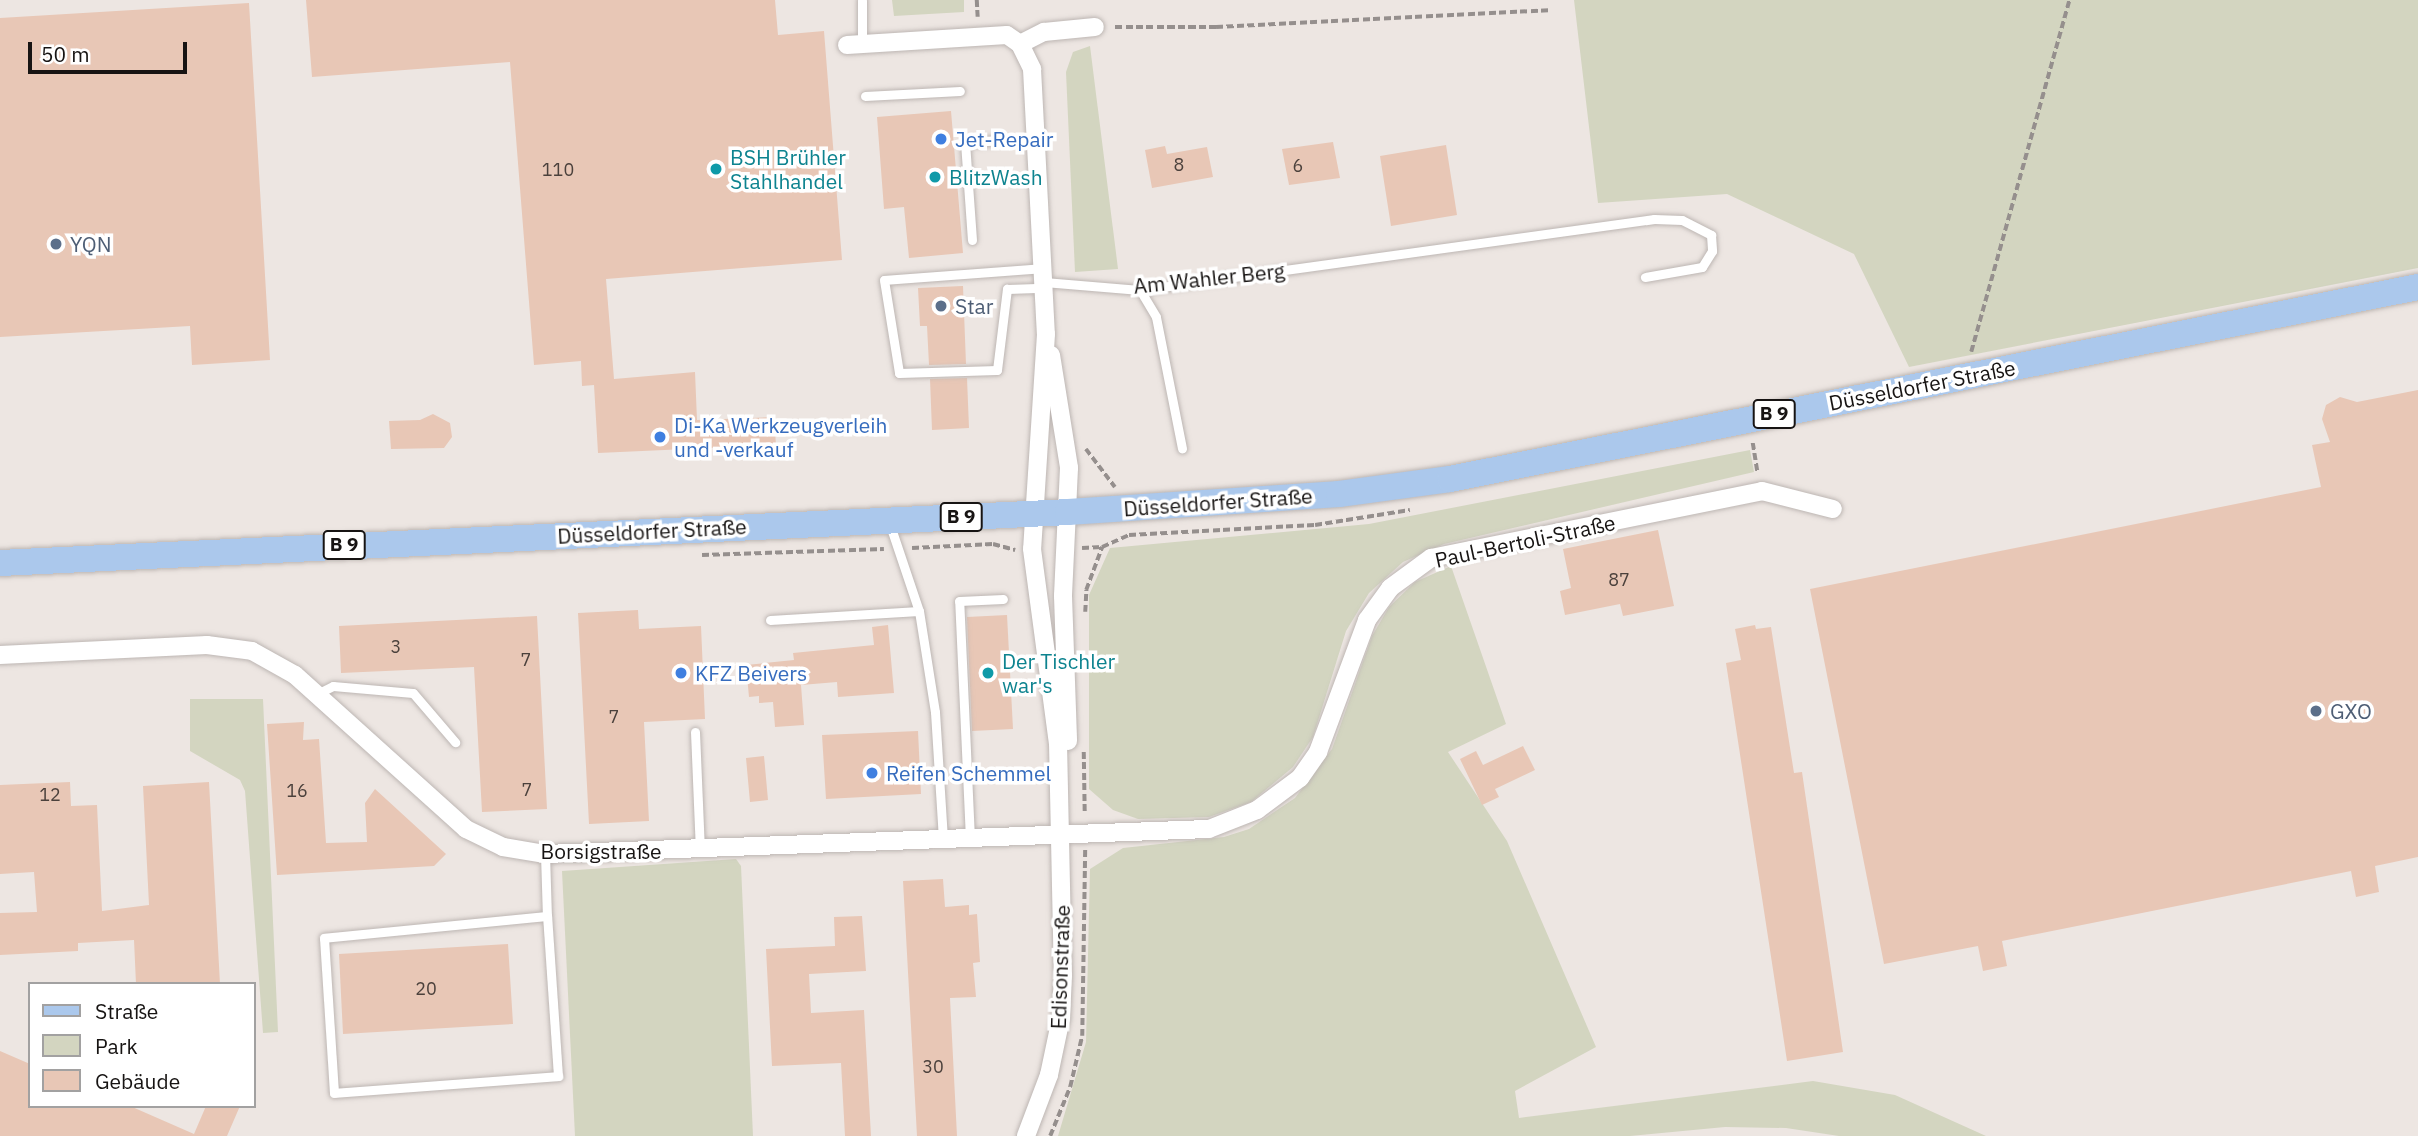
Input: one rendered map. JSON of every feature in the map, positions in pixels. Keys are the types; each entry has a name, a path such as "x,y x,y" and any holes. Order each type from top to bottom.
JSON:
{"main road":[{"name":"Düsseldorfer Straße","path":"0,563 1068,512 1339,494 1450,479 2418,287"}],"street":[{"path":"1020,44 1044,32 1095,27"},
{"path":"855,45 1007,35 1020,44 1032,69 1046,334 1034,513"},
{"path":"1046,334 1069,468 1068,512"},
{"name":"Paul-Bertoli-Straße","path":"1062,836 1209,829 1235,821 1280,795 1300,778 1318,752 1367,620 1390,588 1431,558 1762,491 1833,509"},
{"name":"Edisonstraße","path":"1026,1136 1049,1075 1061,1018 1062,836 1068,738 1064,549 1068,512"},
{"name":"Edisonstraße","path":"1034,513 1032,549 1054,705 1062,836"},
{"name":"Borsigstraße","path":"0,655 233,647 274,662 315,695 466,830 503,847 545,854 1062,836"}],"lane":[{"path":"855,45 862,0"},
{"path":"865,96 960,91"},
{"path":"972,240 965,143 998,140"},
{"name":"Am Wahler Berg","path":"1044,279 1140,290 1654,219 1682,220 1711,235 1712,251 1702,267 1645,277"},
{"path":"1044,279 1007,289 997,370 899,373 884,281 1044,279"},
{"path":"1140,290 1159,330 1182,448"},
{"path":"888,520 919,611 935,712 943,840"},
{"path":"970,839 959,601 1003,599"},
{"path":"770,620 919,611"},
{"path":"315,695 332,687 413,693 455,742"},
{"path":"695,732 699,849"},
{"path":"545,854 558,1076 334,1093 324,938 547,916"}],"path":[{"path":"1965,377 2069,0"},
{"path":"1095,27 1216,27 1549,10"},
{"path":"1752,441 1762,491"},
{"path":"1083,444 1115,485 1118,538"},
{"path":"899,548 993,544 1007,550 1032,549"},
{"path":"1064,549 1102,547"}],"green space":[{"path":"892,0 964,0 964,12 894,16"},
{"path":"1574,0 2418,0 2418,268 1909,367 1854,254 1727,194 1598,203"},
{"path":"1090,46 1118,269 1075,272 1066,72 1073,52"},
{"path":"1750,450 1754,472 1444,544 1403,562 1369,593 1346,631 1313,737 1293,767 1251,802 1209,817 1138,819 1113,810 1089,789 1089,595 1110,548 1369,524"},
{"path":"1451,566 1506,724 1448,752 1507,841 1596,1047 1515,1091 1519,1118 1813,1081 1895,1095 1986,1136 1839,1136 1786,1128 1725,1127 1630,1136 1058,1136 1086,1042 1090,869 1123,848 1224,837 1249,829 1295,798 1332,749 1372,636 1389,607 1415,582"},
{"path":"190,699 263,699 278,1032 263,1033 245,791 240,780 190,751"},
{"path":"736,859 741,866 753,1136 575,1136 562,871"}],"building":[{"name":"BSH Brühler Stahlhandel","path":"306,0 775,0 778,35 824,31 842,260 606,279 614,379 695,372 697,420 774,417 776,445 598,453 594,385 582,386 581,361 534,365 510,62 312,77"},
{"path":"249,3 270,360 192,365 190,326 0,337 0,18"},
{"name":"BlitzWash","path":"951,111 963,253 909,258 904,207 884,209 877,117"},
{"path":"1333,142 1340,178 1289,185 1282,149"},
{"path":"1446,145 1457,215 1391,226 1380,156"},
{"path":"1165,146 1167,154 1207,147 1213,177 1152,188 1145,150"},
{"path":"963,286 966,364 929,365 927,326 920,326 918,288"},
{"path":"967,378 969,428 932,430 930,379"},
{"path":"2418,390 2418,857 2375,866 2379,892 2356,897 2351,871 2002,941 2007,966 1983,971 1978,946 1884,964 1810,589 2321,487 2312,445 2330,442 2322,419 2326,405 2340,397 2357,402"},
{"path":"433,414 450,423 452,437 444,448 391,449 389,421 420,420"},
{"path":"1658,530 1674,606 1623,616 1620,604 1565,615 1560,591 1571,588 1563,549"},
{"path":"638,610 639,629 701,626 705,719 644,722 649,821 589,824 578,613"},
{"name":"Der Tischler war's","path":"1007,615 1013,729 972,731 967,617"},
{"path":"537,616 547,809 482,812 474,667 341,673 339,626"},
{"path":"888,625 894,693 838,697 837,682 801,685 804,725 775,727 773,702 759,703 759,696 749,697 746,665 794,660 793,653 874,645 872,627"},
{"path":"1755,625 1756,629 1771,627 1794,773 1802,772 1843,1052 1787,1061 1726,663 1741,660 1735,629"},
{"path":"304,722 303,740 319,739 326,843 367,842 365,803 375,789 446,854 434,866 277,875 267,724"},
{"name":"Reifen Schemmel","path":"918,731 921,794 826,799 822,735"},
{"path":"1523,746 1535,770 1495,789 1499,797 1482,805 1460,759 1476,751 1483,765"},
{"path":"764,756 768,800 750,802 746,758"},
{"path":"70,782 71,806 97,805 102,911 149,905 143,786 209,782 220,982 136,982 134,940 78,943 78,951 0,955 0,913 37,912 34,872 0,874 0,785"},
{"path":"943,879 945,907 969,905 969,915 977,914 980,962 973,963 976,997 950,998 957,1136 917,1136 903,881"},
{"path":"862,916 866,971 809,974 811,1013 864,1010 871,1136 845,1136 841,1063 772,1066 766,949 835,946 834,917"},
{"path":"508,944 513,1024 343,1034 339,954"},
{"path":"0,1051 28,1063 28,1108 135,1108 194,1134 205,1108 239,1108 227,1136 0,1136"}],"place":[{"name":"Jet-Repair","path":"941,139"},
{"name":"BSH Brühler Stahlhandel","path":"716,169"},
{"name":"BlitzWash","path":"935,177"},
{"name":"YQN","path":"56,244"},
{"name":"Star","path":"941,306"},
{"name":"Di-Ka Werkzeugverleih und -verkauf","path":"660,437"},
{"name":"KFZ Beivers","path":"681,673"},
{"name":"Der Tischler war's","path":"988,673"},
{"name":"GXO","path":"2316,711"},
{"name":"Reifen Schemmel","path":"872,773"}]}
